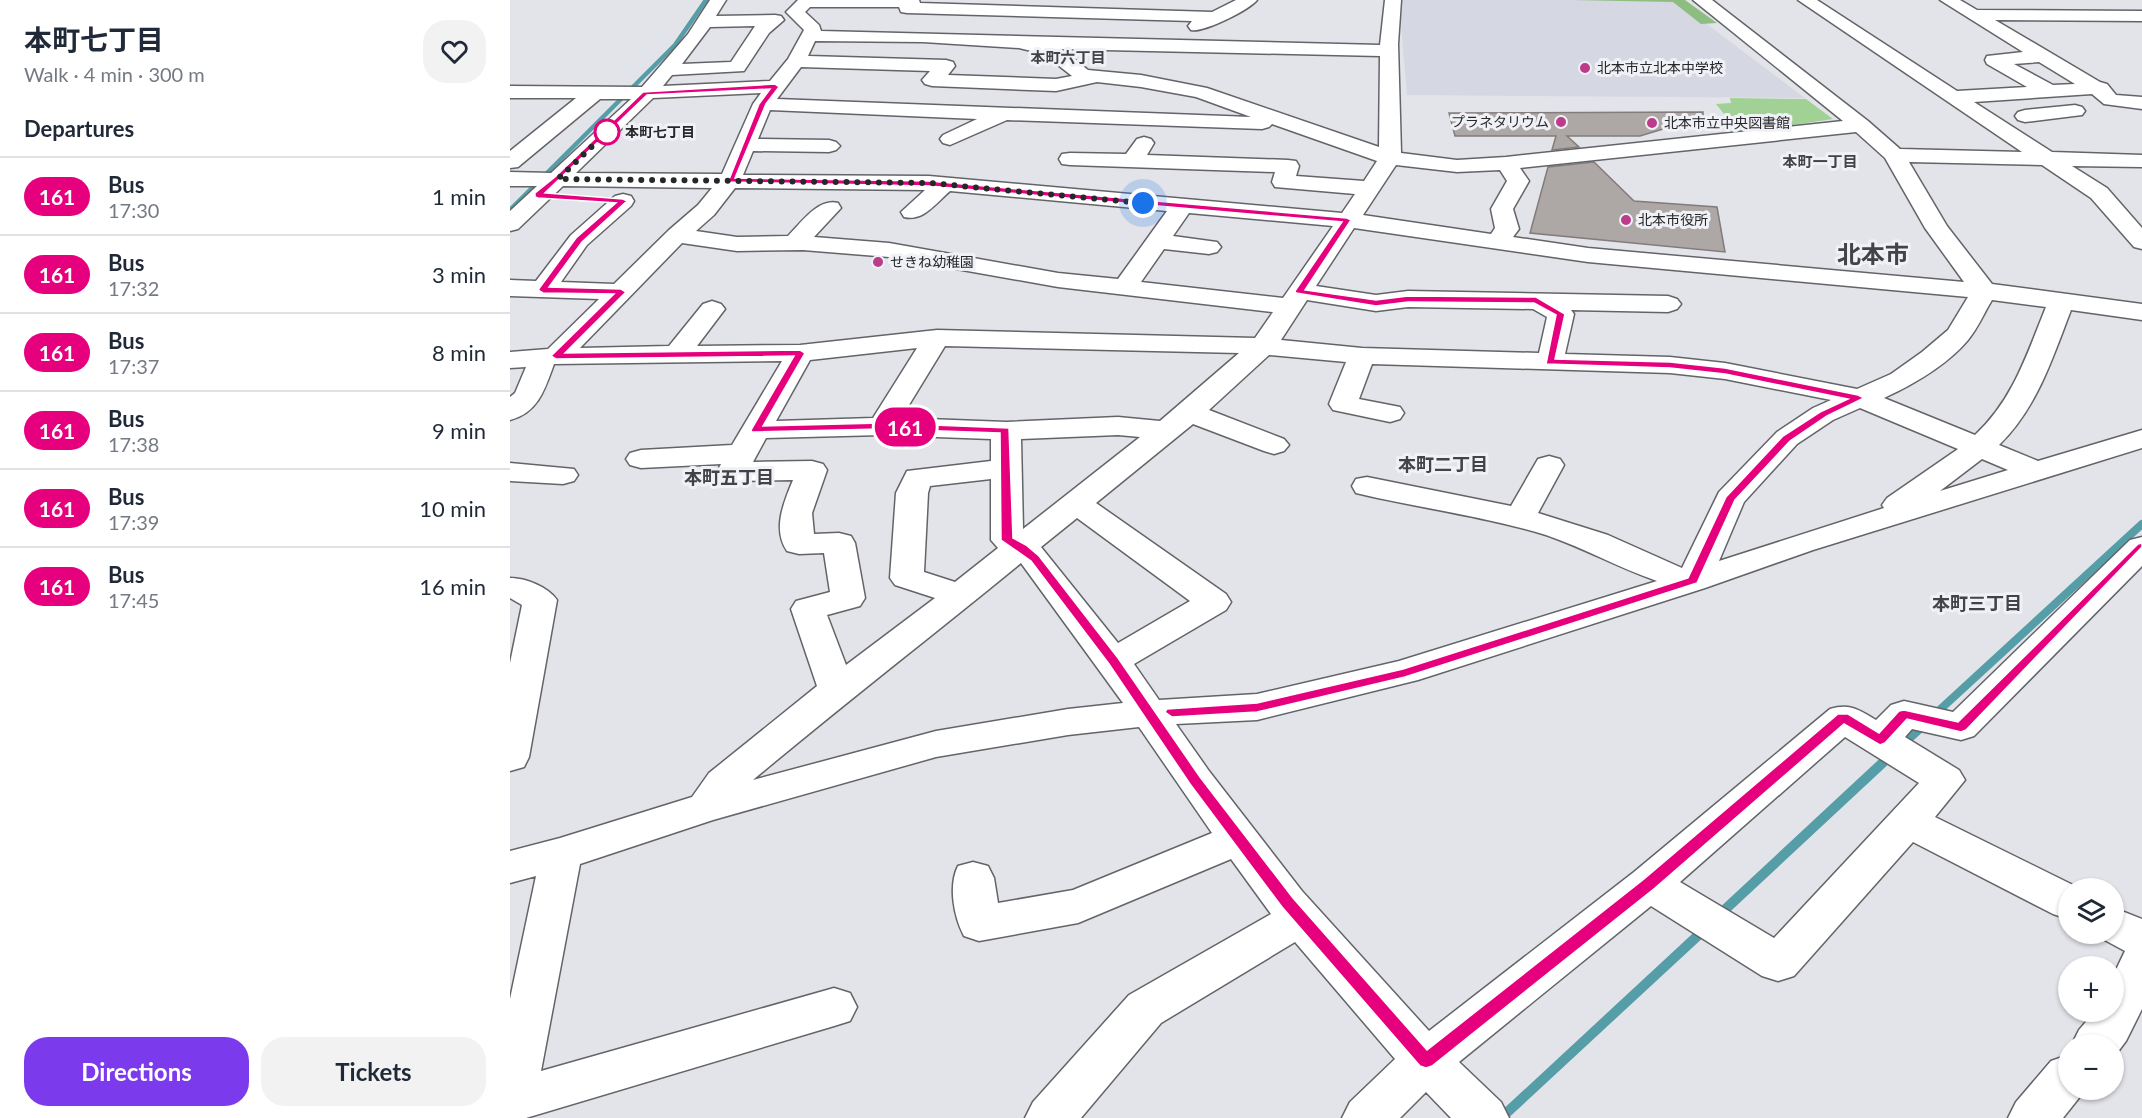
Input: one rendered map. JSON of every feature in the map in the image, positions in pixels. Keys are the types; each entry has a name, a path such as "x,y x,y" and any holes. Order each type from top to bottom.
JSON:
{"street":[{"path":"510,224 667,70 695,37 718,0"},
{"path":"1249,0 1216,17 1194,38 1175,62 1389,60"},
{"path":"706,807 723,783 837,689 885,655 1178,422 1263,346 1390,158 1389,60 1393,0"},
{"path":"1701,0 1861,125 1894,155 1937,228 1984,291"},
{"path":"1806,0 2098,193 2142,242"},
{"path":"1948,0 2111,99 2142,103"},
{"path":"806,16 925,16 933,9 1216,17"},
{"path":"1975,15 2142,16"},
{"path":"806,16 905,30"},
{"path":"806,16 923,37 1018,43 1194,38 1389,60"},
{"path":"510,411 528,397 549,357 706,210 730,180 765,103 796,61 806,16"},
{"path":"667,70 737,67 762,29 775,20 704,22"},
{"path":"1018,43 1050,50 1083,75 1141,81 1200,92 1390,158 1457,166 1506,164 1861,125"},
{"path":"2042,56 1994,60 2049,91"},
{"path":"796,61 946,66 932,81 1056,85 1095,77"},
{"path":"1952,97 2096,88 2142,88"},
{"path":"510,162 595,93"},
{"path":"513,95 645,93 765,103 977,126 1149,134 1226,136 1232,123"},
{"path":"765,103 1232,123 1292,123"},
{"path":"2025,116 2142,103"},
{"path":"950,139 1005,114"},
{"path":"1133,161 1149,134"},
{"path":"746,145 829,146"},
{"path":"1894,155 2142,161"},
{"path":"1070,159 1288,166 1283,182 1371,188"},
{"path":"1497,241 1506,229 1502,209 1518,181 1506,164"},
{"path":"510,179 730,180 944,185 1094,208 1182,206 1347,220 1588,255 1984,291 2142,312"},
{"path":"912,212 944,185"},
{"path":"538,195 623,201 579,240 543,290"},
{"path":"1124,288 1182,206"},
{"path":"794,243 830,208"},
{"path":"677,235 737,244 794,243 962,253 1058,280 1124,288 1376,303 1408,299 1668,304"},
{"path":"1158,241 1209,247"},
{"path":"510,288 621,292"},
{"path":"1693,580 1730,499 1787,438 1823,414 1900,380 1932,358 1958,335 1984,291"},
{"path":"1536,300 1561,314 1550,362"},
{"path":"1877,520 1978,447 2007,419 2022,394 2061,302"},
{"path":"677,354 712,309"},
{"path":"510,360 549,357 800,353 937,338 1263,346 1362,356 1670,365 1725,371 1858,398 2039,472"},
{"path":"882,426 937,338"},
{"path":"800,353 732,472 812,470 796,513 799,544 839,543 848,598 808,609 837,689"},
{"path":"1362,356 1343,404 1390,413"},
{"path":"641,459 749,442 882,426 1005,430 1178,422 1274,445"},
{"path":"1005,430 1007,540 1022,547 1035,558 1113,661 1195,781 1300,918 1426,1061 1484,1118"},
{"path":"510,867 561,854 706,807 936,744 1068,722 1150,713 1257,707 1405,672 1801,543 2142,439"},
{"path":"1521,518 1549,465"},
{"path":"961,595 907,578 912,494 918,478 1006,468"},
{"path":"510,472 563,475"},
{"path":"1367,486 1521,518 1584,537 1673,577 1693,580"},
{"path":"1076,503 1214,602 1113,661"},
{"path":"1880,740 1904,714 1961,727 2142,547"},
{"path":"510,588 516,588 540,600 519,665 510,757"},
{"path":"1367,1118 1426,1061 1649,884 1843,717 1945,780 1778,963 1649,884"},
{"path":"1908,821 2058,897"},
{"path":"973,878 979,924 1078,906 1239,839"},
{"path":"510,1095 516,1052 561,854"},
{"path":"1050,1118 1145,1009 1300,918"},
{"path":"2124,930 2142,939"},
{"path":"2104,1034 2110,1027 2142,962"},
{"path":"510,1101 834,1007"},
{"path":"2033,1118 2058,1088"}],"shaded area":[{"name":"北本市立北本中学校","path":"1399,0 1675,0 1805,98 1407,95"}],"green space":[{"path":"1572,0 1685,0 1717,23 1701,24 1673,2"},
{"path":"1730,98 1806,99 1833,119 1739,133 1716,104 1731,103"}],"building":[{"path":"1703,112 1703,117 1640,136 1567,136 1579,147 1552,150 1556,136 1455,136 1449,113"},
{"name":"北本市役所","path":"1594,162 1634,201 1717,207 1725,252 1530,233 1548,167"}],"waterway":[{"path":"541,179 675,45 706,0"},
{"path":"510,211 543,178"},
{"path":"1933,716 2142,524"},
{"path":"1902,744 1924,724"},
{"path":"1718,916 1891,755"},
{"path":"1501,1118 1705,929"}],"bus line":[{"name":"161","path":"1172,712 1257,707 1405,672 1693,580 1730,499 1787,438 1823,414 1858,398 1725,371 1670,365 1550,362 1561,314 1536,300 1408,299 1376,303 1299,291 1347,220 929,183 730,180 763,104 775,87 645,93 642,99 558,179 538,195 623,201 579,240 543,290 621,292 556,356 800,353 756,430 882,426 1005,430 1007,540 1022,547 1035,558 1113,661 1195,781 1287,903 1426,1061 1649,884 1843,717 1880,740 1904,714 1961,727 2142,547"}],"place":[{"name":"北本市立北本中学校","path":"1585,68"},
{"name":"プラネタリウム","path":"1561,122"},
{"name":"北本市立中央図書館","path":"1652,123"},
{"name":"本町七丁目","path":"607,132"},
{"name":"北本市役所","path":"1626,220"},
{"name":"せきね幼稚園","path":"878,262"}],"district":[{"name":"本町六丁目","path":"1068,58"},
{"name":"本町一丁目","path":"1820,162"},
{"name":"北本市","path":"1873,255"},
{"name":"本町二丁目","path":"1443,465"},
{"name":"本町五丁目","path":"729,478"},
{"name":"本町三丁目","path":"1977,604"}],"route":[{"path":"607,132 558,179 929,183 1143,203"}]}
